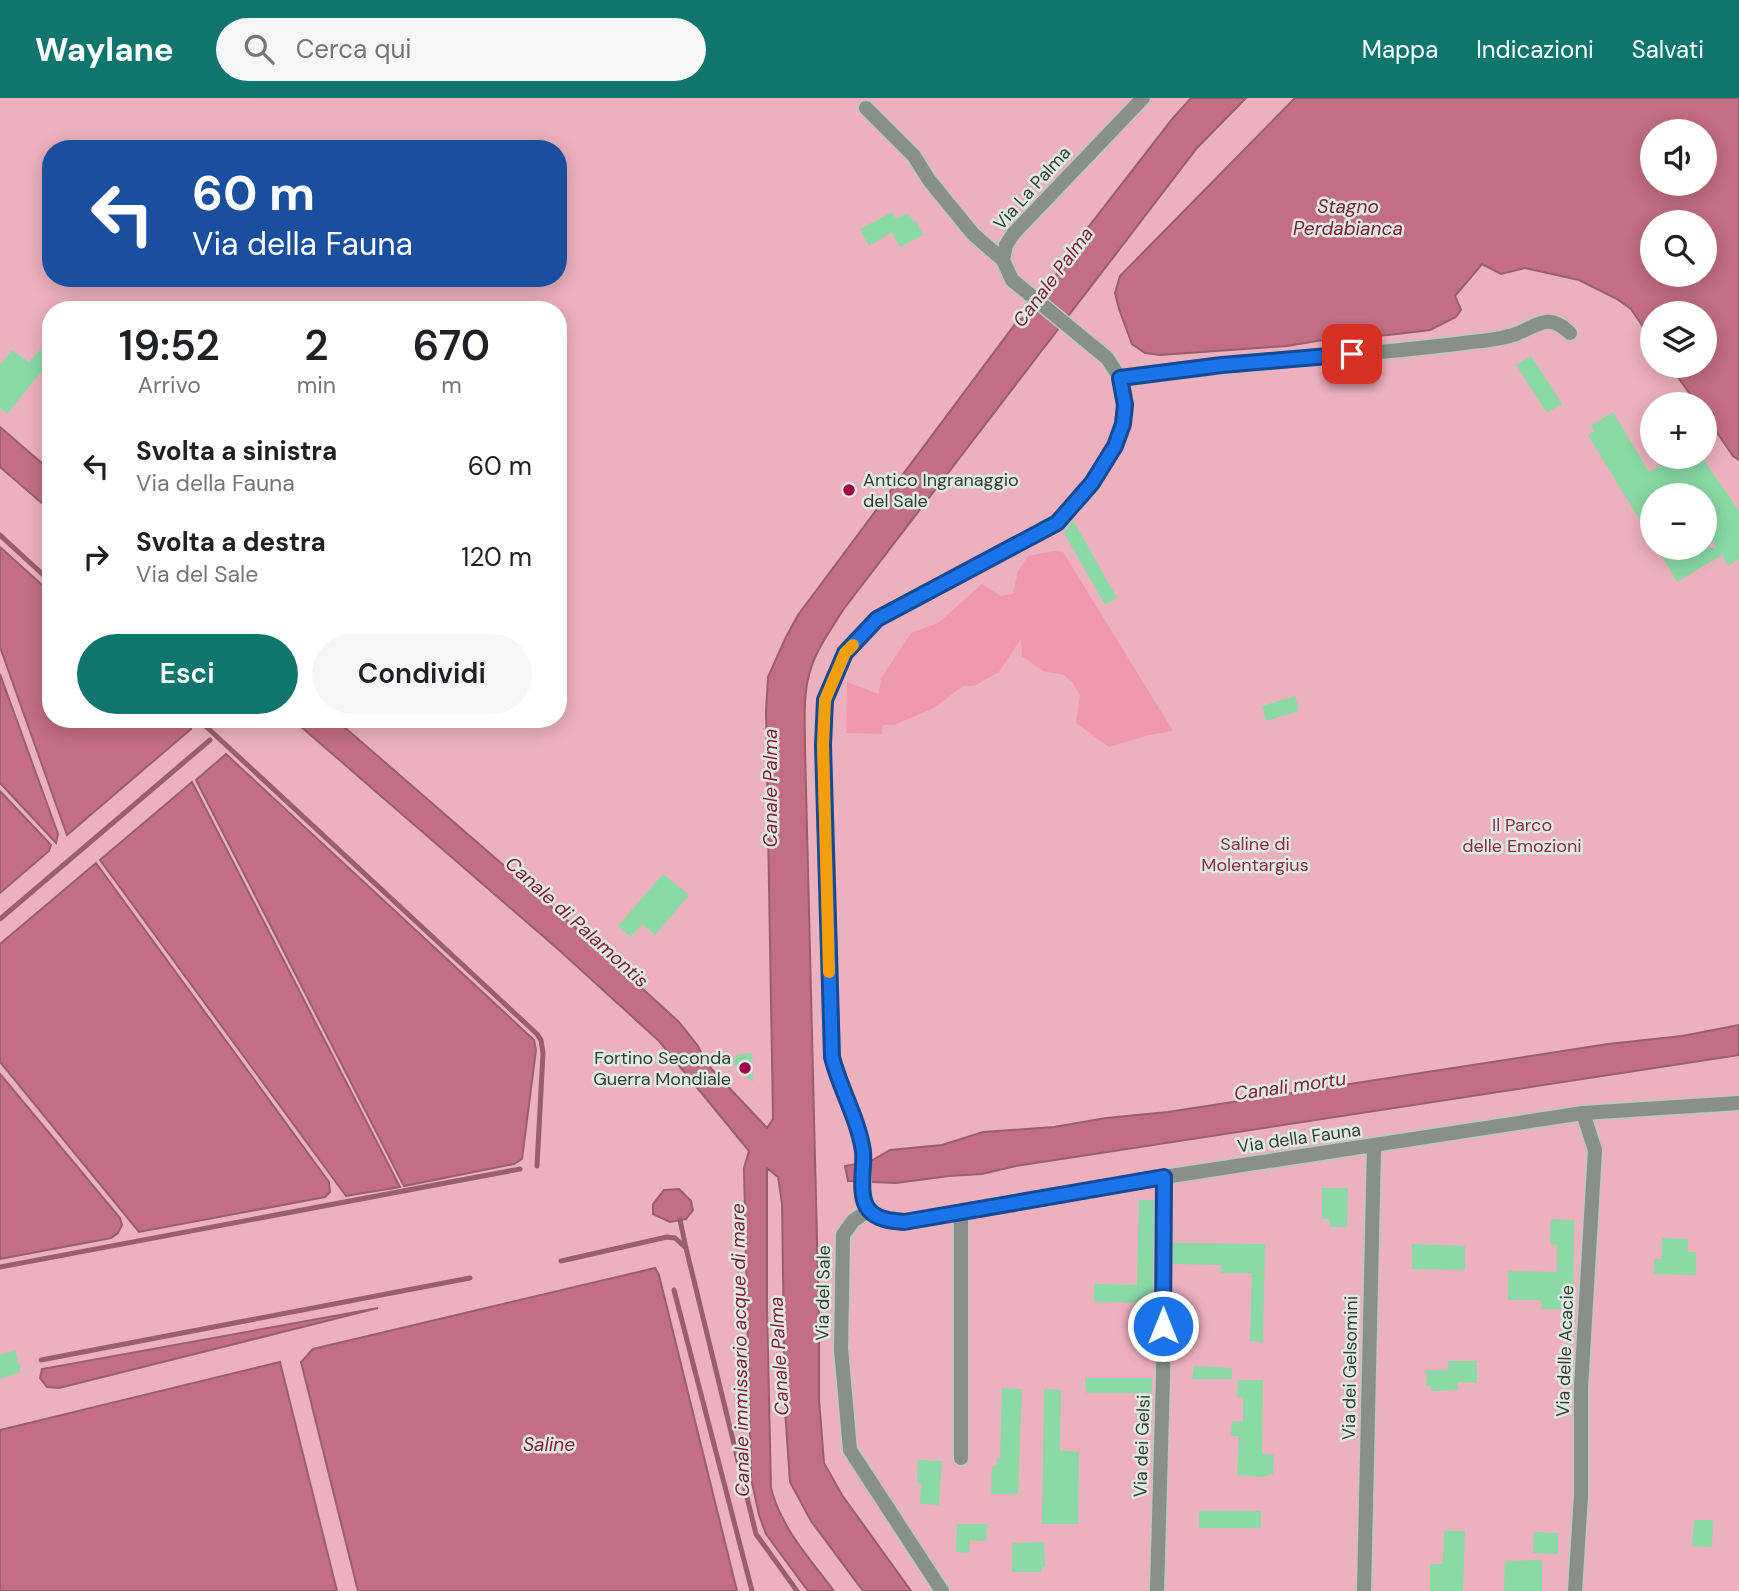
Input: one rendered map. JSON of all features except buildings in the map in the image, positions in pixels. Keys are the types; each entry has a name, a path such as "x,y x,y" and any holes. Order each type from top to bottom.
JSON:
{"street":[{"name":"Via La Palma","path":"866,108 914,156 929,180 973,234 1003,260 1006,245 1014,233 1143,98"},
{"path":"869,1210 864,1198 860,1136 832,1057 823,745 825,700 845,653 877,619 1057,523 1092,483 1115,446 1123,424 1125,405 1120,378 1107,358 1012,280 1003,260"},
{"path":"1120,378 1222,365 1477,342 1515,334 1549,321 1559,323 1570,333"},
{"name":"Via della Fauna","path":"869,1210 881,1218 904,1222 1164,1177 1583,1114 1739,1103"},
{"name":"Via delle Acacie","path":"1575,1591 1581,1495 1584,1327 1595,1150 1583,1114"},
{"name":"Via dei Gelsomini","path":"1364,1591 1374,1147"},
{"name":"Via dei Gelsi","path":"1157,1591 1163,1376 1164,1177"},
{"name":"Via del Sale","path":"869,1210 853,1222 843,1235 841,1349 850,1450 942,1591"},
{"path":"961,1213 961,1458"}],"green space":[{"name":"Saline di Molentargius","path":"0,98 1739,98 1739,1591 0,1591"}],"shaded area":[{"path":"1063,552 1173,731 1109,747 1076,723 1080,695 1072,682 1064,675 1043,671 1022,656 1021,639 999,672 974,686 963,686 934,708 894,725 883,725 882,734 846,733 847,682 879,694 881,678 911,633 938,623 982,584 1001,596 1013,594 1018,571 1028,556"}],"water":[{"name":"Canale Palma","path":"1191,98 1246,98 1197,148 843,610 819,649 809,675 805,702 805,747 819,1399 824,1463 842,1495 911,1591 863,1591 811,1521 790,1482 785,1410 782,1203 778,1177 767,1168 771,1488 789,1530 834,1591 808,1591 766,1534 751,1478 744,1168 749,1151 659,1041 559,950 302,728 345,728 577,929 679,1022 698,1046 706,1063 767,1128 773,1119 766,711 768,677 798,615 1018,320 1041,311 1062,261"},
{"name":"Stagno Perdabianca","path":"1295,98 1739,98 1739,460 1733,456 1717,433 1717,392 1688,392 1679,378 1717,378 1717,301 1640,301 1640,322 1631,309 1617,299 1579,280 1525,268 1501,274 1482,264 1455,296 1461,310 1456,317 1430,330 1341,337 1287,346 1160,355 1145,353 1132,344 1115,293 1120,276"},
{"path":"0,427 42,463 42,503 0,467"},
{"path":"0,547 42,585 42,728 191,729 67,835 0,647"},
{"path":"0,674 58,834 56,843 0,783"},
{"path":"226,754 534,1040 536,1050 522,1159 514,1164 404,1186 196,780"},
{"path":"192,782 400,1187 346,1196 100,860"},
{"path":"0,791 51,845 49,851 0,893"},
{"path":"96,863 329,1182 330,1192 325,1197 139,1232 0,1062 0,944"},
{"path":"1739,1025 1739,1055 1016,1166 982,1174 896,1183 848,1181 845,1166 871,1161 890,1150 942,1145 983,1132 1054,1127 1106,1118 1168,1112 1608,1044 1682,1036"},
{"path":"0,1074 120,1218 122,1225 118,1233 111,1238 0,1259"},
{"path":"679,1189 691,1201 693,1210 686,1219 670,1222 653,1214 653,1204 664,1190"},
{"name":"Saline","path":"655,1268 659,1275 737,1591 358,1591 301,1362 313,1349"},
{"path":"378,1308 59,1388 47,1387 40,1378 42,1369"},
{"path":"280,1362 337,1591 0,1591 0,1430"}],"waterway":[{"path":"0,535 42,574"},
{"path":"208,728 537,1034 543,1053 537,1166"},
{"path":"0,919 210,740"},
{"path":"0,1267 520,1169"},
{"path":"680,1220 686,1248"},
{"name":"Canale immissario acque di mare","path":"561,1261 667,1237 675,1238 686,1248 756,1534 797,1591"},
{"path":"41,1360 470,1278"},
{"name":"Canale immissario acque di mare","path":"674,1290 752,1591"}],"slow traffic":[{"path":"829,972 823,745 825,700 845,653 853,645"}],"place":[{"name":"Antico Ingranaggio del Sale","path":"849,490"},
{"name":"Fortino Seconda Guerra Mondiale","path":"745,1068"}],"route":[{"path":"1163,1326 1164,1177 904,1222 881,1218 869,1210 864,1198 860,1136 832,1057 823,745 825,700 845,653 877,619 1057,523 1092,483 1115,446 1123,424 1125,405 1120,378 1222,365 1352,354"}],"park label":[{"name":"Il Parco delle Emozioni","path":"1522,835"}],"water label":[{"name":"Canale di Palamontis","path":"577,922"},
{"name":"Canali mortu","path":"1290,1086"}]}
